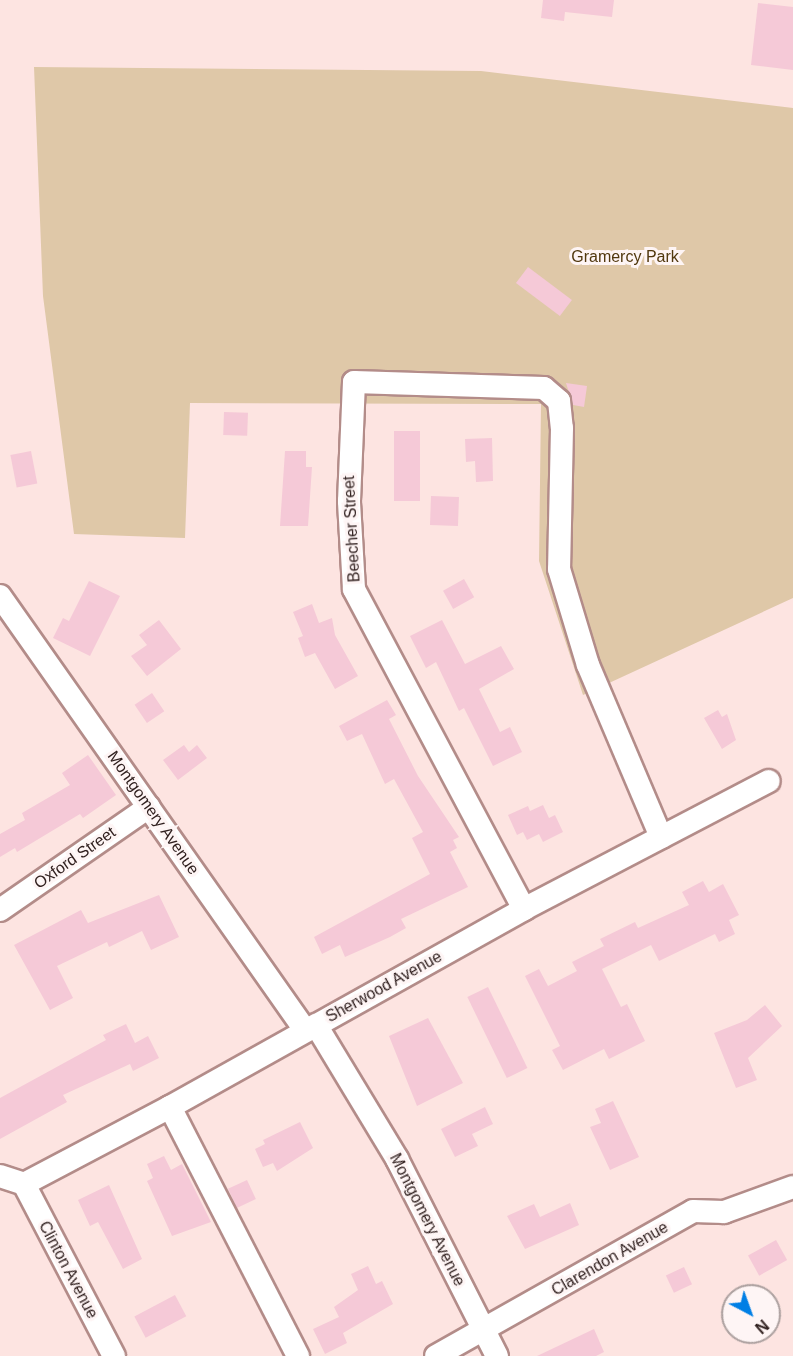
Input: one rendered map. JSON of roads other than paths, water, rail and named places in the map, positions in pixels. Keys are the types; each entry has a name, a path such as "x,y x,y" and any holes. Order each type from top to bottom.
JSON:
{"street":[{"name":"Beecher Street","path":"524,909 354,589 349,501 354,382 544,388 559,401 562,428 560,568 588,665 661,837"},
{"name":"Montgomery Avenue","path":"0,596 149,807 310,1028 397,1159 497,1356"},
{"name":"Sherwood Avenue","path":"24,1184 170,1107 524,909 769,781"},
{"name":"Oxford Street","path":"0,910 149,807"},
{"path":"170,1107 298,1356"},
{"path":"0,1176 24,1184"},
{"name":"Clinton Avenue","path":"24,1184 114,1356"},
{"name":"Clarendon Avenue","path":"436,1356 693,1211 724,1212 793,1187"}],"park label":[{"name":"Gramercy Park","path":"625,257"}]}
